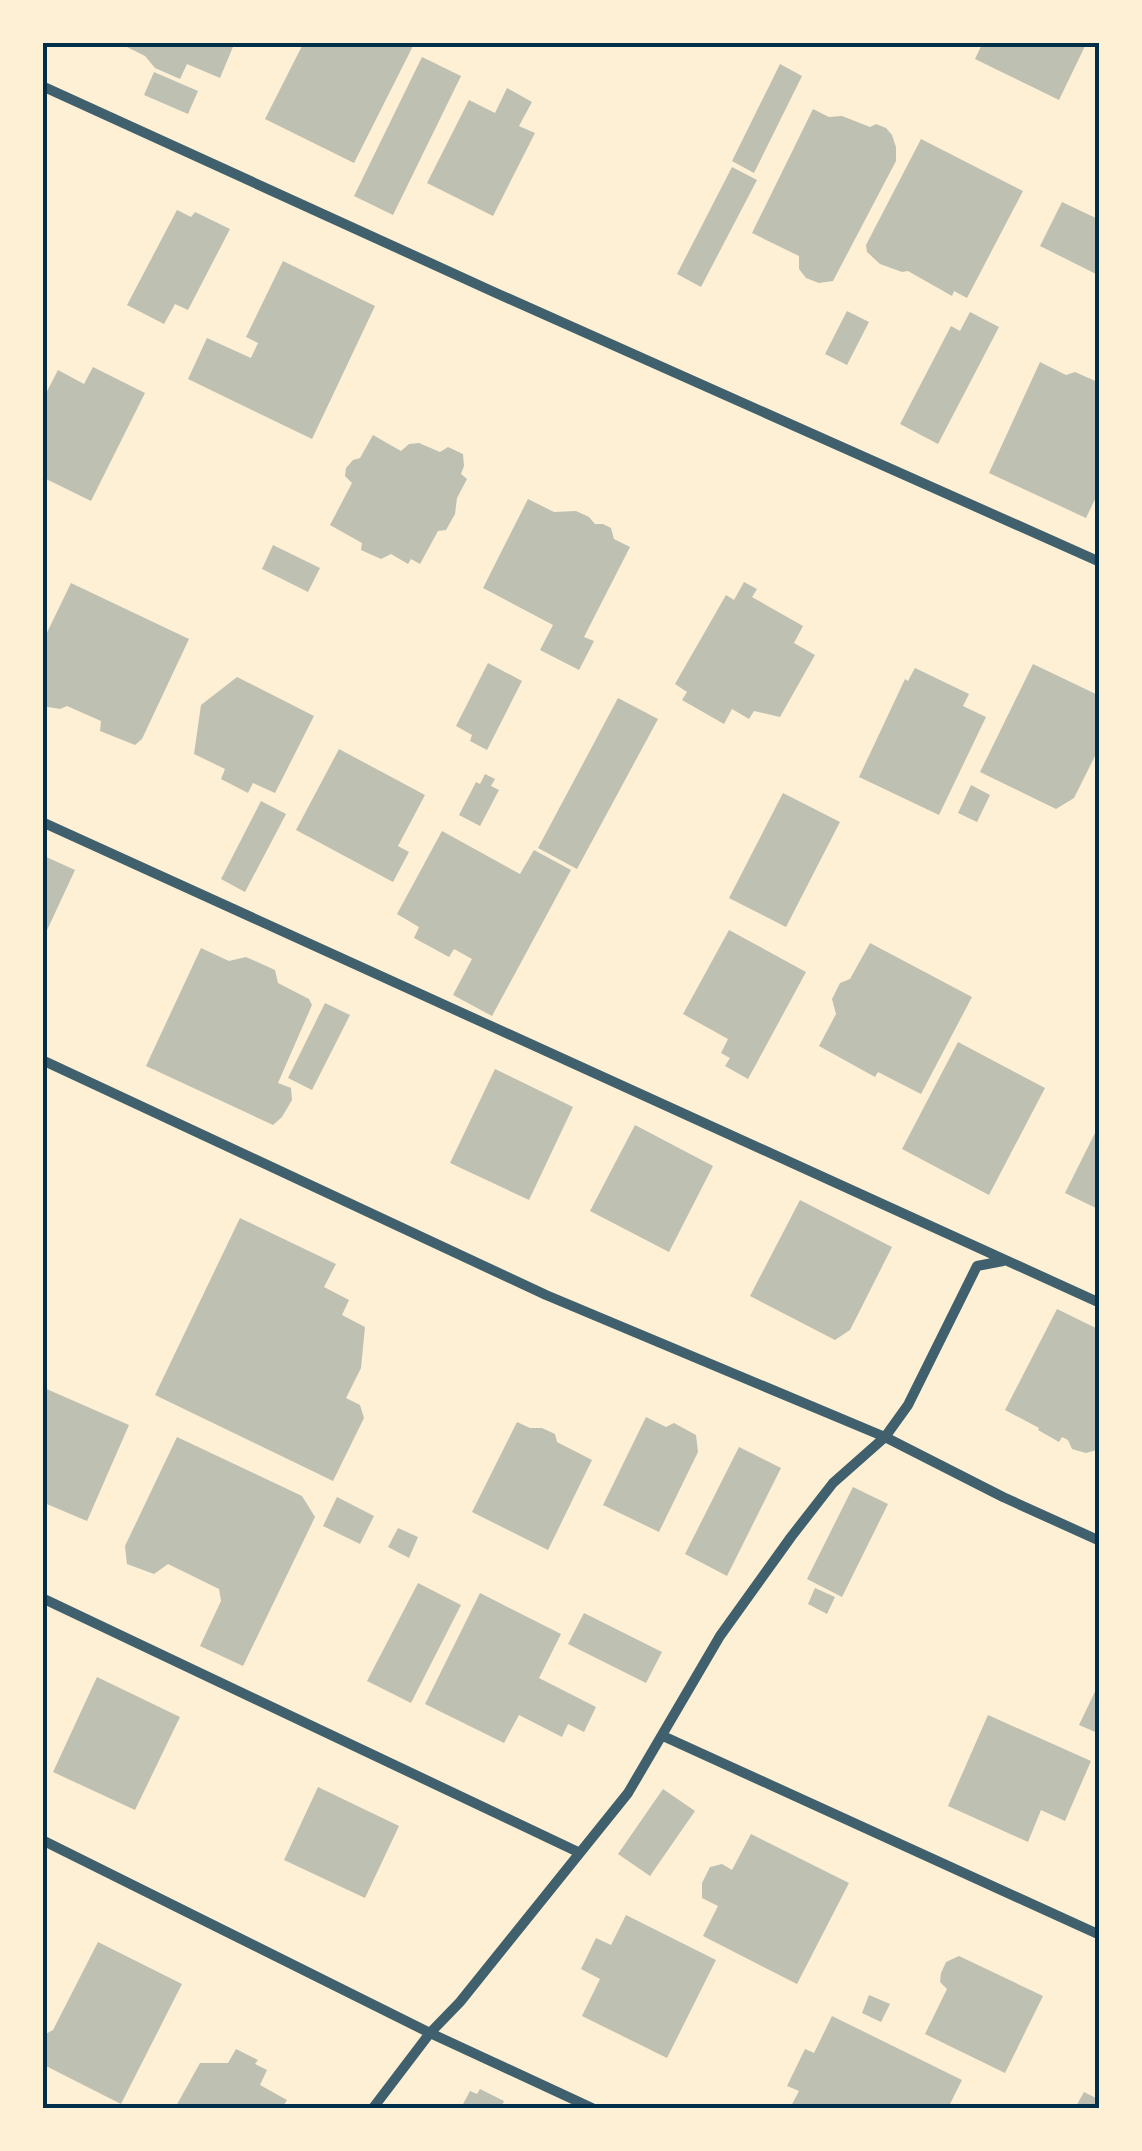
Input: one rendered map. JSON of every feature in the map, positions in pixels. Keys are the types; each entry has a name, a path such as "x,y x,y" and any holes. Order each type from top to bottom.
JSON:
{"street":[{"path":"42,86 1100,562"},
{"path":"42,822 1100,1302"},
{"path":"42,1060 546,1294 885,1437 1100,1541"},
{"path":"373,2108 628,1793 720,1636 791,1537 833,1483 885,1437 908,1406 977,1266 1006,1261"},
{"path":"42,1598 578,1852"},
{"path":"663,1736 1100,1935"},
{"path":"42,1840 430,2033 592,2108"}],"building":[{"path":"127,42 235,42 220,78 187,64 180,79 155,68 145,56 125,46"},
{"path":"304,42 415,42 354,163 265,119"},
{"path":"983,42 1087,42 1059,100 975,59"},
{"path":"422,57 461,76 393,215 354,196"},
{"path":"780,64 802,76 754,173 732,161"},
{"path":"154,72 198,91 188,114 144,95"},
{"path":"507,88 532,102 519,126 535,133 493,216 427,183 469,100 495,113"},
{"path":"813,109 829,117 842,116 870,127 876,124 886,128 896,147 896,161 833,281 819,283 806,278 799,269 799,256 752,233"},
{"path":"921,139 1023,191 967,298 954,291 952,296 908,271 880,264 867,252 866,245"},
{"path":"732,167 757,180 701,287 677,274"},
{"path":"1062,202 1100,220 1100,276 1040,246"},
{"path":"177,210 191,217 195,212 230,229 188,310 175,304 164,324 127,305"},
{"path":"283,261 375,306 312,439 188,379 207,338 251,358 258,343 246,337"},
{"path":"847,311 869,322 847,365 825,354"},
{"path":"970,312 999,327 938,444 900,424 951,326 960,331"},
{"path":"1040,362 1066,375 1075,372 1100,383 1100,489 1086,518 989,473"},
{"path":"93,367 145,393 91,501 42,477 42,401 58,370 84,384"},
{"path":"373,435 401,451 409,444 419,443 440,452 448,447 463,454 461,474 467,479 457,498 455,514 446,530 438,531 420,564 411,559 408,564 391,554 381,559 361,550 362,543 330,525 352,483 345,476 346,468 360,458"},
{"path":"528,499 554,512 576,511 589,517 595,524 611,528 614,539 630,547 584,637 594,641 579,670 540,650 553,625 483,588"},
{"path":"273,545 320,568 308,592 262,569"},
{"path":"744,582 757,589 752,597 803,626 794,643 815,655 780,717 754,711 749,719 732,709 724,724 682,700 687,692 675,684 726,595 734,600"},
{"path":"71,583 189,639 142,739 135,745 100,731 101,721 67,706 42,706 42,643"},
{"path":"488,663 522,681 487,750 470,741 472,735 456,726"},
{"path":"1033,664 1100,696 1100,746 1074,798 1056,809 980,772"},
{"path":"915,668 969,694 963,706 986,717 939,815 859,777 905,679 908,681"},
{"path":"237,677 314,716 275,793 253,783 248,793 221,779 225,769 194,754 201,705"},
{"path":"618,698 658,719 577,869 538,848"},
{"path":"339,749 425,795 398,846 409,852 393,882 296,830"},
{"path":"485,774 495,779 491,786 499,790 480,826 459,815 476,782 480,784"},
{"path":"971,785 990,795 977,822 958,813"},
{"path":"783,793 840,822 786,927 729,898"},
{"path":"261,801 286,814 245,892 221,879"},
{"path":"442,831 520,874 534,850 571,870 492,1016 453,995 472,959 454,949 449,957 414,938 419,927 397,914"},
{"path":"42,855 75,870 42,941"},
{"path":"729,930 806,972 748,1079 725,1066 730,1058 721,1053 728,1039 683,1014"},
{"path":"870,943 972,997 921,1094 878,1072 875,1077 819,1046 836,1014 832,999 840,983 850,979"},
{"path":"201,948 229,961 246,957 275,970 278,983 309,999 312,1005 278,1083 291,1088 292,1100 273,1125 146,1066"},
{"path":"325,1003 350,1015 312,1090 288,1078"},
{"path":"958,1042 1045,1088 989,1195 902,1149"},
{"path":"495,1069 573,1107 529,1200 450,1163"},
{"path":"1100,1123 1100,1210 1065,1193"},
{"path":"635,1125 713,1166 669,1252 590,1211"},
{"path":"800,1200 892,1247 850,1330 835,1340 750,1296"},
{"path":"240,1218 336,1264 324,1287 349,1300 342,1315 365,1327 361,1368 346,1398 360,1405 364,1418 333,1481 155,1395"},
{"path":"1057,1309 1100,1330 1100,1449 1086,1453 1072,1449 1068,1440 1062,1437 1059,1442 1005,1410"},
{"path":"42,1387 129,1425 87,1521 42,1502"},
{"path":"646,1417 666,1427 674,1423 696,1435 698,1452 659,1532 603,1505"},
{"path":"517,1422 555,1434 557,1442 592,1460 548,1550 472,1512"},
{"path":"177,1437 302,1496 315,1517 243,1666 200,1646 221,1601 219,1589 168,1564 154,1574 127,1564 125,1546"},
{"path":"739,1447 781,1468 727,1576 685,1554"},
{"path":"853,1487 888,1504 842,1597 807,1579"},
{"path":"337,1497 374,1516 360,1544 323,1526"},
{"path":"398,1528 418,1537 409,1558 388,1547"},
{"path":"418,1583 461,1605 411,1703 367,1681"},
{"path":"815,1588 835,1597 827,1614 808,1604"},
{"path":"480,1593 561,1634 539,1678 596,1707 584,1732 568,1724 562,1737 519,1715 504,1743 425,1704"},
{"path":"584,1613 662,1652 646,1683 568,1644"},
{"path":"97,1677 180,1717 135,1810 53,1772"},
{"path":"1100,1681 1100,1734 1079,1725"},
{"path":"988,1715 1091,1761 1065,1821 1041,1810 1028,1842 948,1806"},
{"path":"318,1787 399,1826 365,1898 284,1860"},
{"path":"663,1789 695,1811 650,1876 618,1854"},
{"path":"751,1834 849,1883 797,1984 703,1936 718,1906 702,1898 702,1883 710,1867 722,1864 732,1870"},
{"path":"626,1915 716,1960 667,2058 582,2016 600,1979 581,1969 596,1938 611,1945"},
{"path":"98,1942 182,1984 121,2104 42,2064 42,2036 53,2030"},
{"path":"959,1956 1043,1996 1005,2073 925,2034 947,1989 940,1982 941,1973 946,1962"},
{"path":"869,1995 890,2004 881,2022 862,2013"},
{"path":"832,2016 962,2080 948,2108 790,2108 799,2091 787,2086 805,2049 814,2053"},
{"path":"236,2049 258,2060 255,2064 267,2070 260,2085 287,2100 282,2108 175,2108 200,2063 228,2063"},
{"path":"480,2089 504,2101 501,2108 461,2108 470,2091 477,2094"},
{"path":"1084,2092 1100,2100 1100,2108 1075,2108"}]}
